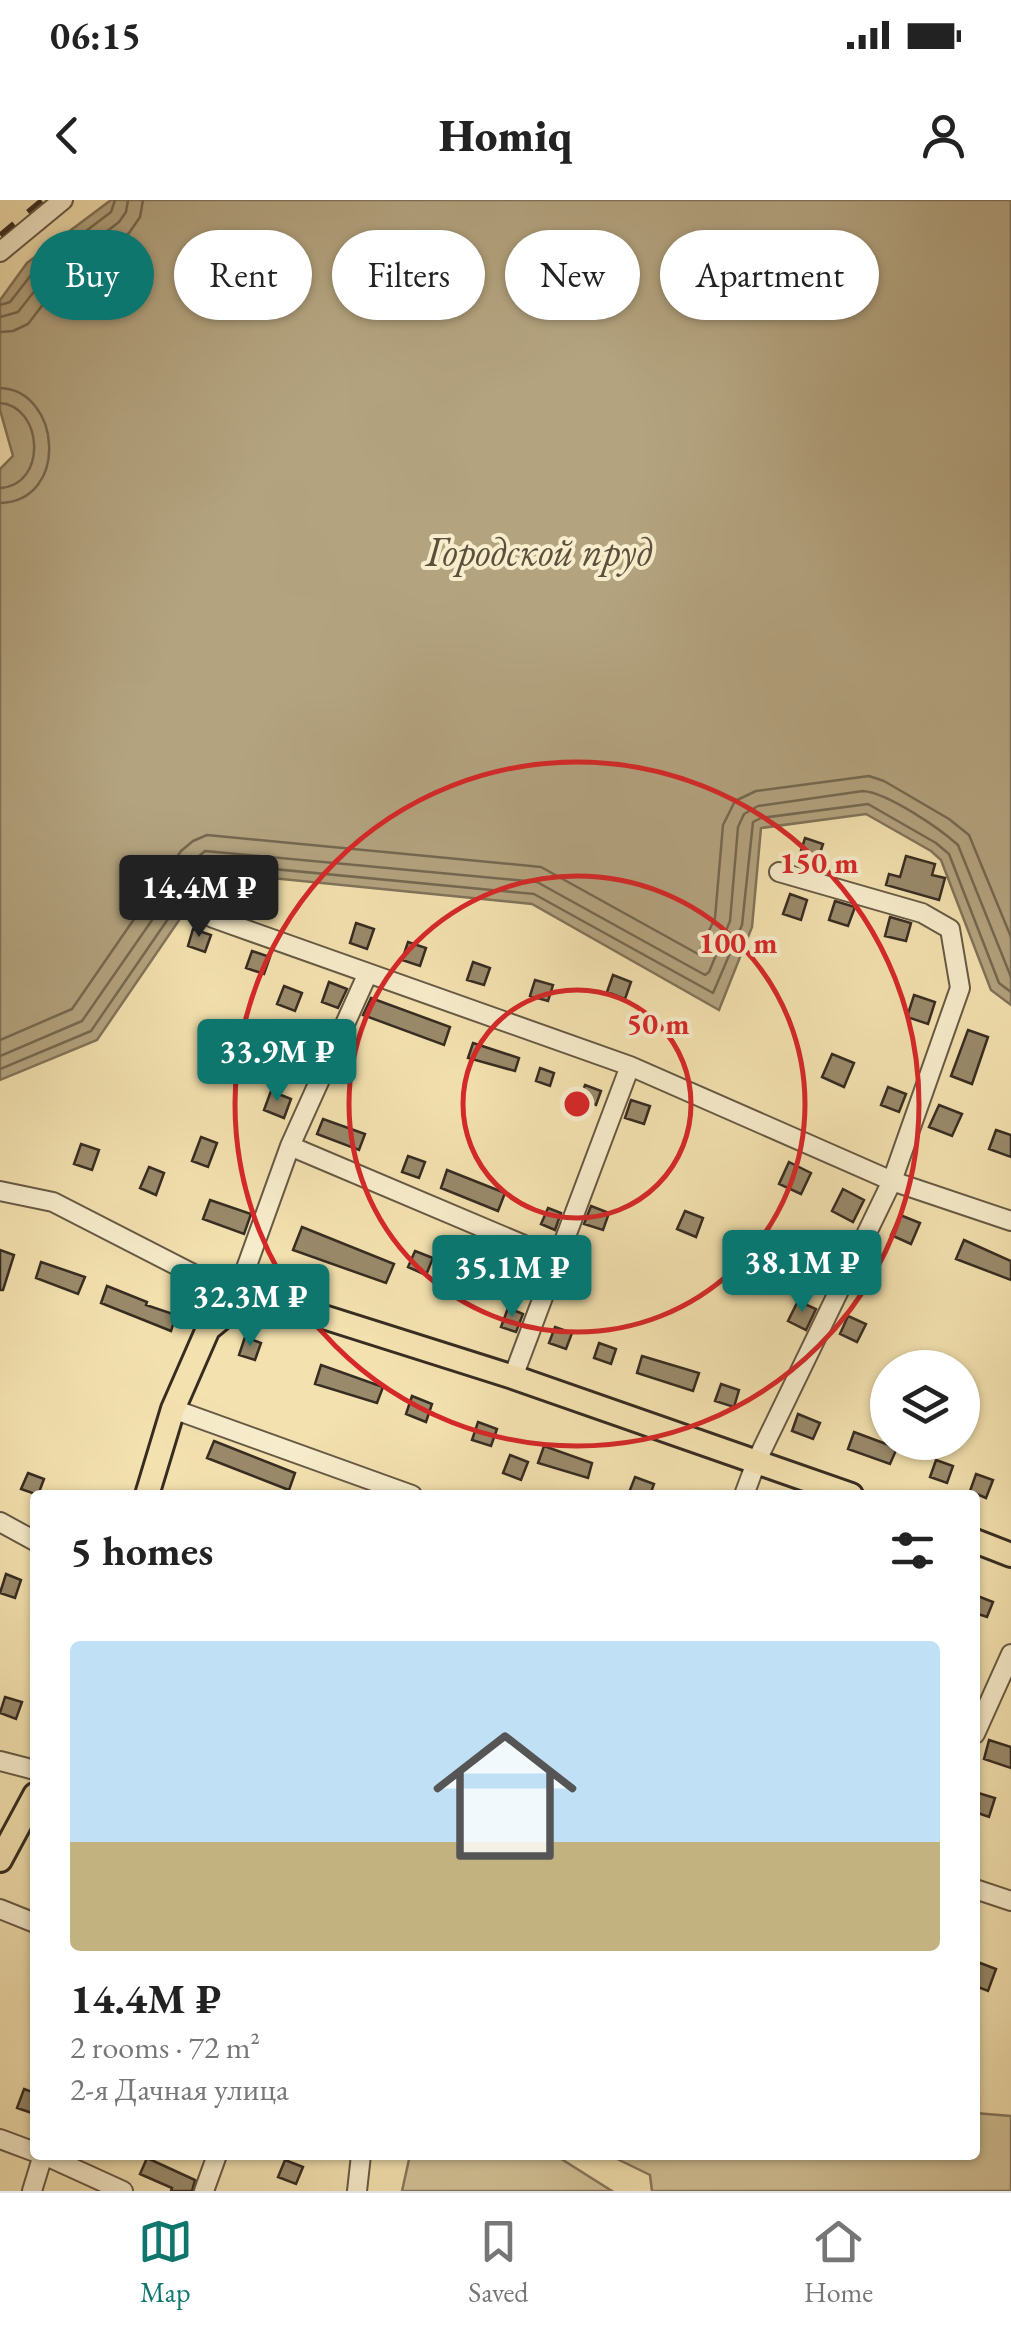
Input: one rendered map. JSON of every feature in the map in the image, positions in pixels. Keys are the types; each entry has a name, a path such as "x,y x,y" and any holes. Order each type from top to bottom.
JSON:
{"main road":[{"path":"148,1490 173,1408 208,1328 232,1310 292,1307 513,1377 837,1490"},
{"path":"980,1543 1011,1554"},
{"path":"0,1860 30,1804"}],"street":[{"path":"0,252 63,200"},
{"path":"746,1490 756,1460 892,1181 960,988 950,929 922,913 779,872"},
{"path":"213,918 630,1066 892,1181 1011,1222"},
{"path":"232,1310 290,1146 368,973"},
{"path":"513,1377 630,1066"},
{"path":"290,1146 557,1259"},
{"path":"0,1191 53,1202 209,1282 232,1310"},
{"path":"173,1408 398,1490"},
{"path":"0,1522 30,1538"},
{"path":"980,1723 1011,1654"},
{"path":"0,1761 30,1769"},
{"path":"980,1891 1011,1901"},
{"path":"0,1909 30,1921"},
{"path":"0,2140 30,2150"},
{"path":"32,2191 42,2160"},
{"path":"55,2160 122,2191"},
{"path":"204,2191 214,2160"},
{"path":"357,2191 360,2160"}],"shaded area":[{"path":"980,2113 1011,2116 1011,2191 652,2191 650,2175 619,2160 980,2160"},
{"path":"409,2160 563,2160 612,2191 402,2191"}],"water":[{"name":"Городской пруд","path":"111,200 1011,200 1011,1005 991,990 941,860 866,814 761,828 752,927 719,1010 532,904 212,872 97,1040 0,1080 0,469 13,456 0,410 0,300 30,261 30,320 154,320 154,230 71,230"}],"building":[{"path":"805,838 823,844 817,863 799,857"},
{"path":"906,856 935,864 932,875 945,878 939,900 886,885 889,874 900,877"},
{"path":"790,894 807,900 801,920 783,914"},
{"path":"835,901 855,907 848,926 829,920"},
{"path":"890,917 911,923 906,941 885,936"},
{"path":"356,923 374,929 367,949 350,943"},
{"path":"193,929 211,935 205,952 188,946"},
{"path":"408,942 426,948 420,966 402,960"},
{"path":"252,951 270,957 264,974 246,968"},
{"path":"473,962 490,968 484,985 467,980"},
{"path":"613,975 631,982 625,999 607,992"},
{"path":"535,980 553,985 548,1001 530,996"},
{"path":"329,982 347,989 338,1008 322,1002"},
{"path":"284,986 302,993 295,1011 277,1004"},
{"path":"914,995 935,1002 928,1024 907,1017"},
{"path":"371,998 450,1027 444,1045 363,1015"},
{"path":"968,1030 988,1037 972,1084 951,1076"},
{"path":"473,1043 519,1058 515,1071 468,1058"},
{"path":"832,1054 854,1063 844,1087 822,1077"},
{"path":"540,1068 554,1073 550,1086 536,1081"},
{"path":"585,1085 601,1091 596,1105 580,1099"},
{"path":"888,1087 906,1094 899,1112 881,1105"},
{"path":"271,1091 291,1099 284,1118 264,1110"},
{"path":"631,1100 650,1106 644,1124 625,1118"},
{"path":"939,1105 962,1114 952,1136 929,1127"},
{"path":"323,1119 365,1134 359,1150 317,1134"},
{"path":"996,1130 1011,1135 1011,1157 989,1149"},
{"path":"201,1137 217,1143 208,1167 192,1161"},
{"path":"81,1144 99,1150 92,1170 74,1164"},
{"path":"408,1156 425,1162 419,1178 402,1172"},
{"path":"789,1162 811,1173 801,1194 779,1184"},
{"path":"149,1167 164,1173 156,1195 140,1188"},
{"path":"447,1170 505,1193 498,1211 441,1188"},
{"path":"843,1189 864,1200 853,1222 832,1211"},
{"path":"210,1200 251,1214 244,1234 203,1219"},
{"path":"591,1206 609,1213 603,1230 584,1224"},
{"path":"548,1208 561,1213 555,1230 541,1224"},
{"path":"685,1211 703,1218 696,1237 677,1229"},
{"path":"900,1215 920,1223 911,1244 891,1235"},
{"path":"302,1227 394,1264 386,1283 293,1250"},
{"path":"964,1240 1011,1261 1011,1280 956,1259"},
{"path":"0,1250 14,1255 3,1290 0,1290"},
{"path":"415,1251 433,1258 426,1275 408,1267"},
{"path":"41,1262 85,1277 78,1294 36,1278"},
{"path":"463,1269 482,1276 475,1296 456,1289"},
{"path":"107,1286 176,1315 171,1331 101,1303"},
{"path":"798,1301 816,1309 806,1330 788,1321"},
{"path":"508,1308 523,1314 516,1332 501,1327"},
{"path":"848,1316 866,1324 857,1342 840,1334"},
{"path":"555,1327 572,1333 566,1349 549,1343"},
{"path":"245,1337 261,1343 255,1360 239,1355"},
{"path":"599,1343 616,1349 611,1364 594,1358"},
{"path":"642,1356 699,1373 693,1391 637,1373"},
{"path":"321,1365 383,1387 377,1403 315,1384"},
{"path":"721,1384 739,1390 734,1407 715,1401"},
{"path":"412,1396 432,1404 426,1422 406,1414"},
{"path":"798,1414 820,1423 813,1439 792,1431"},
{"path":"478,1422 497,1429 491,1446 472,1440"},
{"path":"854,1432 870,1438 870,1457 848,1449"},
{"path":"214,1441 295,1473 289,1490 207,1458"},
{"path":"544,1446 592,1463 588,1478 538,1463"},
{"path":"510,1455 528,1462 521,1480 503,1473"},
{"path":"936,1460 953,1466 947,1483 930,1477"},
{"path":"28,1473 44,1479 40,1490 21,1489"},
{"path":"976,1474 993,1480 986,1498 980,1495 980,1490 970,1490"},
{"path":"635,1477 654,1484 652,1490 630,1490"},
{"path":"6,1574 21,1580 15,1598 0,1593"},
{"path":"980,1597 993,1602 987,1617 980,1615"},
{"path":"5,1697 22,1702 16,1719 0,1713"},
{"path":"989,1740 1011,1747 1011,1768 984,1759"},
{"path":"980,1794 995,1798 989,1817 980,1814"},
{"path":"980,1963 996,1969 988,1991 980,1988"},
{"path":"24,2089 30,2091 30,2112 17,2108"},
{"path":"146,2160 151,2160 195,2180 192,2191 171,2191 172,2188 140,2174"},
{"path":"285,2160 303,2167 296,2184 278,2177"}],"railway":[{"path":"0,235 42,200"}]}
